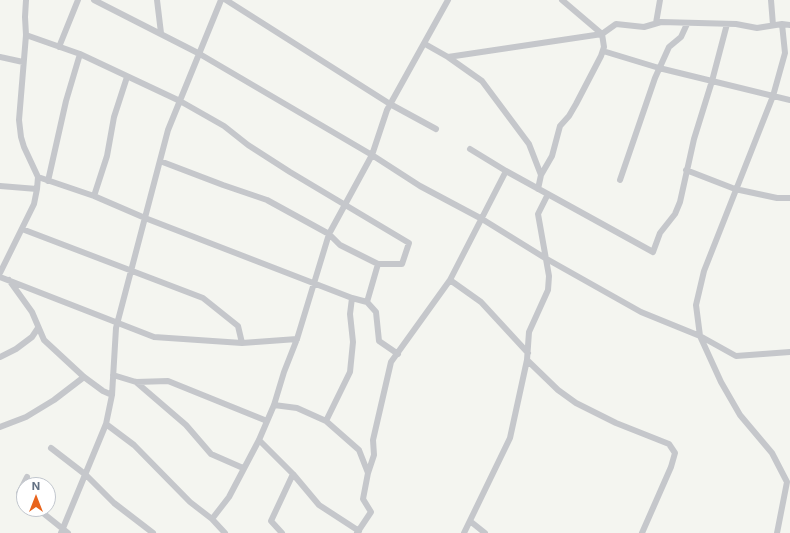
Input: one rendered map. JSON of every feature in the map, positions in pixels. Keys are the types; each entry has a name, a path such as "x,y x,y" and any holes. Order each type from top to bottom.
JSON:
{"street":[{"path":"0,273 34,204 37,189 38,177 20,137 19,120 26,35 26,0"},
{"path":"60,47 78,0"},
{"path":"94,0 198,53 372,155 420,186 482,219 545,258 641,312 700,336 736,356 790,352"},
{"path":"157,0 161,33"},
{"path":"47,517 64,532 106,424 112,395 117,324 168,130 198,53 221,0"},
{"path":"226,0 390,104 436,129"},
{"path":"212,519 229,497 259,440 274,405 284,372 297,339 329,234 372,155 390,104 425,44 448,0"},
{"path":"538,189 541,175 552,156 560,126 569,116 576,104 603,51 602,34 562,0"},
{"path":"656,23 660,0"},
{"path":"771,0 774,25"},
{"path":"448,57 602,34 616,24 644,27 662,22 687,24 736,24 758,28 782,24 790,25"},
{"path":"620,180 637,127 659,68 669,48 681,37 687,24"},
{"path":"470,149 506,171 653,252 660,234 675,214 680,202 686,170 727,24"},
{"path":"777,533 787,482 772,453 740,415 720,382 700,336 696,305 704,271 715,246 734,190 773,96 785,53 782,24"},
{"path":"26,35 80,54 180,101 224,126 272,161 409,243 402,264 378,264 340,245 329,234 268,200 160,161"},
{"path":"425,44 448,57 482,82 529,144 541,175"},
{"path":"603,51 659,68 790,100"},
{"path":"48,181 66,102 80,54"},
{"path":"0,57 23,62"},
{"path":"94,196 107,156 114,118 127,77"},
{"path":"686,170 734,190 777,198 790,198"},
{"path":"259,440 293,474 319,505 358,532 371,512 363,499 368,472 374,455 373,440 380,418 391,362 450,280 506,171"},
{"path":"38,177 94,196 145,218 352,298 367,302 376,312 379,341 398,354"},
{"path":"0,186 37,189"},
{"path":"464,533 510,438 527,360 529,332 548,290 549,276 538,214 548,194"},
{"path":"22,229 203,298 238,326 242,344"},
{"path":"367,302 378,264"},
{"path":"0,277 117,324 154,337 242,344 297,339"},
{"path":"9,280 29,306 44,340 84,377 112,395"},
{"path":"450,280 481,302 528,353"},
{"path":"326,421 350,372 353,342 350,314 352,298"},
{"path":"0,357 16,349 32,337 38,328"},
{"path":"527,360 558,390 576,403 616,423 669,444 672,448 675,453 671,467 642,533"},
{"path":"113,375 136,382 168,381 267,421"},
{"path":"0,427 26,417 54,400 84,377"},
{"path":"136,382 186,425 211,454 243,468"},
{"path":"274,405 297,408 326,421 359,450 368,472"},
{"path":"106,424 134,445 190,502 212,519 225,533"},
{"path":"51,448 86,475 114,503 153,533"},
{"path":"282,533 271,521 293,474"},
{"path":"470,521 485,533"}]}
